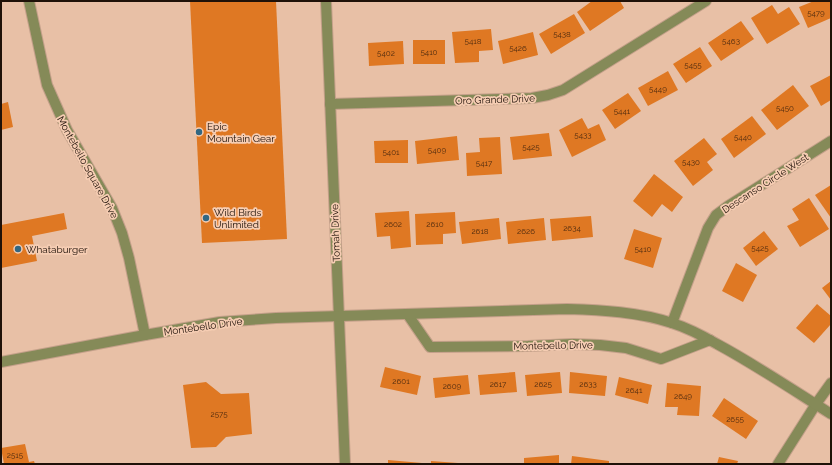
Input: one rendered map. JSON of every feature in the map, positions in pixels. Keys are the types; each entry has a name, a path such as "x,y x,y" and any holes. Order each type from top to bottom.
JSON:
{"street":[{"name":"Montebello Square Drive","path":"29,1 47,85 67,130 112,208 122,233 129,258 144,334"},
{"name":"Tomah Drive","path":"326,1 345,464"},
{"name":"Oro Grande Drive","path":"330,104 532,98 548,95 563,90 706,1"},
{"name":"Descanso Circle West","path":"672,323 708,228 716,215 831,141"},
{"name":"Montebello Drive","path":"1,362 144,334 220,322 276,318 586,309 626,312 672,323 745,358 831,414"},
{"name":"Montebello Drive","path":"408,315 430,347 600,344 626,348 661,359 710,340"},
{"path":"778,464 831,383"}],"building":[{"path":"190,1 276,1 287,239 202,243"},
{"path":"592,1 620,1 624,8 590,31 577,12"},
{"path":"814,1 831,1 831,18 808,28 799,7"},
{"path":"772,5 778,14 789,7 800,24 767,44 751,18"},
{"path":"574,14 585,33 551,54 539,34"},
{"path":"741,21 754,39 721,61 708,43"},
{"path":"491,29 493,50 479,51 479,62 455,63 452,32"},
{"path":"533,32 538,55 503,64 498,41"},
{"path":"413,40 445,40 445,64 413,64"},
{"path":"403,41 404,64 369,66 368,43"},
{"path":"700,47 712,66 686,83 673,64"},
{"path":"668,71 678,90 648,106 638,88"},
{"path":"831,75 831,100 821,106 810,86"},
{"path":"793,85 809,106 777,130 761,110"},
{"path":"628,93 641,111 615,129 602,110"},
{"path":"8,102 13,127 1,130 1,104"},
{"path":"752,116 766,134 734,158 721,139"},
{"path":"582,118 588,129 599,124 606,140 572,157 559,130"},
{"path":"549,133 552,156 513,160 510,137"},
{"path":"457,136 459,160 417,164 415,141"},
{"path":"500,137 502,174 467,176 466,153 480,152 479,138"},
{"path":"704,138 717,154 707,162 713,170 693,186 674,161"},
{"path":"408,140 408,163 375,163 374,141"},
{"path":"654,174 683,197 672,212 662,204 652,217 633,201"},
{"path":"831,185 831,218 815,195"},
{"path":"809,198 829,229 800,247 787,226 799,220 792,209"},
{"path":"409,211 411,247 391,249 390,236 377,237 375,213"},
{"path":"455,212 456,233 443,234 443,244 416,245 415,214"},
{"name":"Whataburger","path":"64,213 67,229 32,236 37,261 1,268 1,225"},
{"path":"591,216 593,237 552,241 550,219"},
{"path":"499,218 501,239 462,244 459,222"},
{"path":"544,218 546,240 508,244 506,222"},
{"path":"634,229 662,238 653,268 624,259"},
{"path":"764,231 778,249 756,266 743,248"},
{"path":"736,263 757,275 743,302 722,291"},
{"path":"831,281 831,300 822,288"},
{"path":"817,304 831,316 831,324 814,343 796,328"},
{"path":"385,367 421,376 417,395 380,387"},
{"path":"515,372 517,392 480,395 478,375"},
{"path":"560,372 562,393 527,396 525,375"},
{"path":"570,372 607,376 605,396 569,393"},
{"path":"468,375 470,394 435,398 433,378"},
{"path":"619,377 652,385 648,404 615,395"},
{"path":"206,382 221,394 249,393 252,434 226,437 216,447 191,448 183,385"},
{"path":"667,383 701,386 699,416 677,415 678,407 665,407"},
{"path":"724,398 758,421 746,439 712,416"},
{"path":"25,444 29,462 34,461 35,464 4,464 1,448"},
{"path":"559,455 559,464 524,464 524,458"},
{"path":"572,456 609,461 609,464 571,464"},
{"path":"719,457 738,461 737,464 717,464"},
{"path":"388,460 422,463 422,464 388,464"},
{"path":"431,461 458,463 458,464 431,464"}],"place":[{"name":"Epic Mountain Gear","path":"199,132"},
{"name":"Wild Birds Unlimited","path":"206,218"},
{"name":"Whataburger","path":"18,249"}]}
